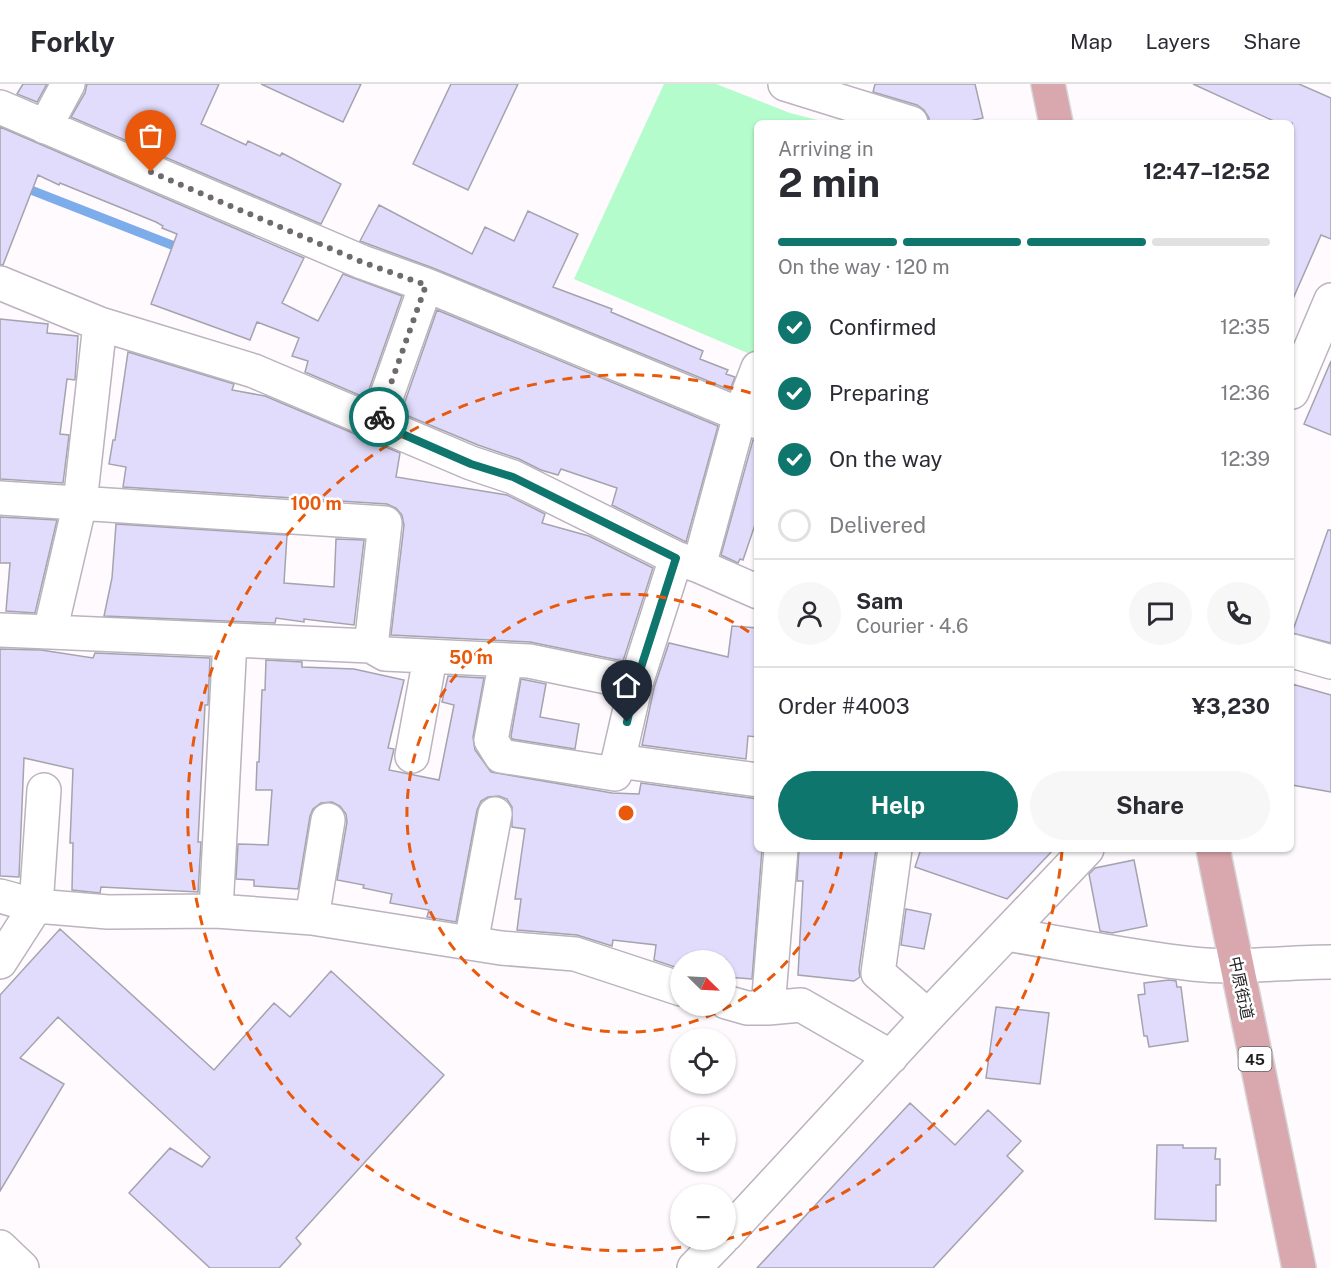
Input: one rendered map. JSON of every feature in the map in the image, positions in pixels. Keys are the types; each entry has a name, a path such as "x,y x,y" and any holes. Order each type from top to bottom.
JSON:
{"main road":[{"path":"1047,84 1055,120"},
{"name":"中原街道","path":"1214,852 1299,1268"}],"street":[{"path":"45,127 68,84"},
{"path":"785,84 900,120"},
{"path":"0,107 362,262 426,285 749,419"},
{"path":"0,283 100,324 254,371 471,464 513,477 688,562 754,590"},
{"path":"377,423 426,285"},
{"path":"1294,387 1331,300"},
{"path":"50,632 80,503 100,324"},
{"path":"506,660 491,740 501,756 615,774 636,683 749,419 754,391"},
{"path":"0,498 385,523 371,646"},
{"path":"0,630 371,646 385,654 430,658 529,661 636,683"},
{"path":"216,911 230,640"},
{"path":"1294,652 1331,662"},
{"path":"411,756 430,658"},
{"path":"618,761 754,779"},
{"path":"0,962 36,906 44,790"},
{"path":"471,943 495,814"},
{"path":"312,918 328,820"},
{"path":"768,1008 781,852"},
{"path":"895,852 878,973 928,1016"},
{"path":"736,1224 928,1016 1084,852"},
{"path":"0,896 36,906 108,912 216,911 312,918 501,948 575,954 670,985"},
{"path":"1006,934 1193,964 1236,967 1291,962 1331,962"},
{"path":"736,1005 747,1008 801,1005 891,1057"},
{"path":"0,1247 22,1268"},
{"path":"694,1268 711,1250"}],"green space":[{"path":"664,84 716,84 790,113 817,120 754,120 754,356 574,279"}],"building":[{"path":"23,84 47,84 37,102 17,94"},
{"path":"87,84 219,84 201,124 246,145 248,141 280,156 282,153 341,184 321,224 71,117 85,93"},
{"path":"261,84 361,84 343,122"},
{"path":"451,84 518,84 468,190 413,164"},
{"path":"875,84 975,84 983,118 929,120 924,110 917,105 873,92"},
{"path":"1193,84 1299,84 1331,98 1331,239 1321,235 1294,296 1294,120 1271,120"},
{"path":"0,127 304,258 282,303 318,321 343,274 402,296 366,398 305,372 308,361 292,356 299,338 257,322 250,340 151,304 177,234 162,228 163,226 156,222 38,175 3,265 0,265"},
{"path":"379,205 472,254 485,227 514,241 528,211 578,234 553,287 612,309 611,312 703,351 700,359 728,370 726,374 735,377 730,390 433,268 360,241"},
{"path":"437,310 718,426 686,542 612,505 617,488 561,469 558,475 541,470 519,459 478,445 401,413"},
{"path":"0,319 48,324 47,333 78,336 75,380 67,379 60,434 69,435 63,483 0,479"},
{"path":"128,352 234,384 232,390 265,396 400,453 396,477 507,495 545,514 542,523 589,536 653,568 623,661 530,642 391,635 404,525 402,515 396,508 387,504 123,487 126,467 109,464 113,440 115,440"},
{"path":"1331,361 1331,435 1304,424"},
{"path":"754,440 754,528 743,560 740,559 738,563 721,555"},
{"path":"0,517 57,520 35,613 6,611 10,563 0,563"},
{"path":"116,524 287,535 284,583 334,587 336,539 364,540 354,625 304,619 304,622 276,618 275,623 104,616 112,578"},
{"path":"1328,530 1331,530 1331,643 1294,634 1294,627"},
{"path":"732,626 754,628 754,737 748,736 746,759 642,745 654,688 669,643 728,657"},
{"path":"0,649 41,650 93,658 95,653 210,658 208,705 205,705 198,842 201,842 198,892 101,887 100,893 72,890 73,843 70,843 73,769 24,758 19,877 0,876"},
{"path":"266,660 302,662 302,667 354,669 404,680 388,748 394,749 389,770 439,780 454,705 442,702 448,676 484,678 473,737 475,750 491,772 612,793 639,794 641,783 754,798 754,852 762,852 752,979 736,978 736,950 670,950 670,965 654,960 656,945 613,940 612,946 577,935 517,930 521,899 515,899 525,829 512,827 512,807 507,799 499,796 488,797 481,801 477,810 456,922 427,917 429,910 390,903 392,894 363,888 364,885 337,880 347,822 346,814 340,806 332,802 321,803 313,809 310,816 298,889 254,886 254,880 236,879 238,844 268,845 272,790 256,790 262,690 265,690"},
{"path":"521,679 546,684 540,717 579,724 575,749 512,739"},
{"path":"1294,685 1331,695 1331,792 1294,785"},
{"path":"799,852 876,852 859,970 860,977 854,981 798,975 803,881 797,881"},
{"path":"920,852 1051,852 1007,899 915,867"},
{"path":"1134,860 1147,926 1112,933 1100,931 1089,874 1095,868"},
{"path":"906,909 931,914 924,949 901,945"},
{"path":"60,929 214,1070 274,1003 290,1017 331,971 444,1075 296,1238 301,1244 279,1268 210,1268 129,1193 170,1148 202,1167 210,1157 58,1017 20,1058 64,1084 0,1191 0,995"},
{"path":"1176,981 1177,987 1181,987 1188,1041 1149,1047 1147,1036 1144,1036 1138,995 1145,994 1144,983"},
{"path":"996,1007 1049,1013 1040,1084 986,1078"},
{"path":"910,1103 955,1145 988,1110 1021,1141 1007,1156 1023,1171 933,1268 757,1268"},
{"path":"1157,1145 1216,1148 1215,1159 1220,1159 1220,1185 1216,1185 1216,1221 1155,1219"}],"waterway":[{"path":"0,178 182,249"}],"way so far":[{"path":"151,172 362,262 426,285 379,417"}],"route":[{"path":"379,417 377,423 471,464 513,477 676,558 636,683 627,722"}]}
